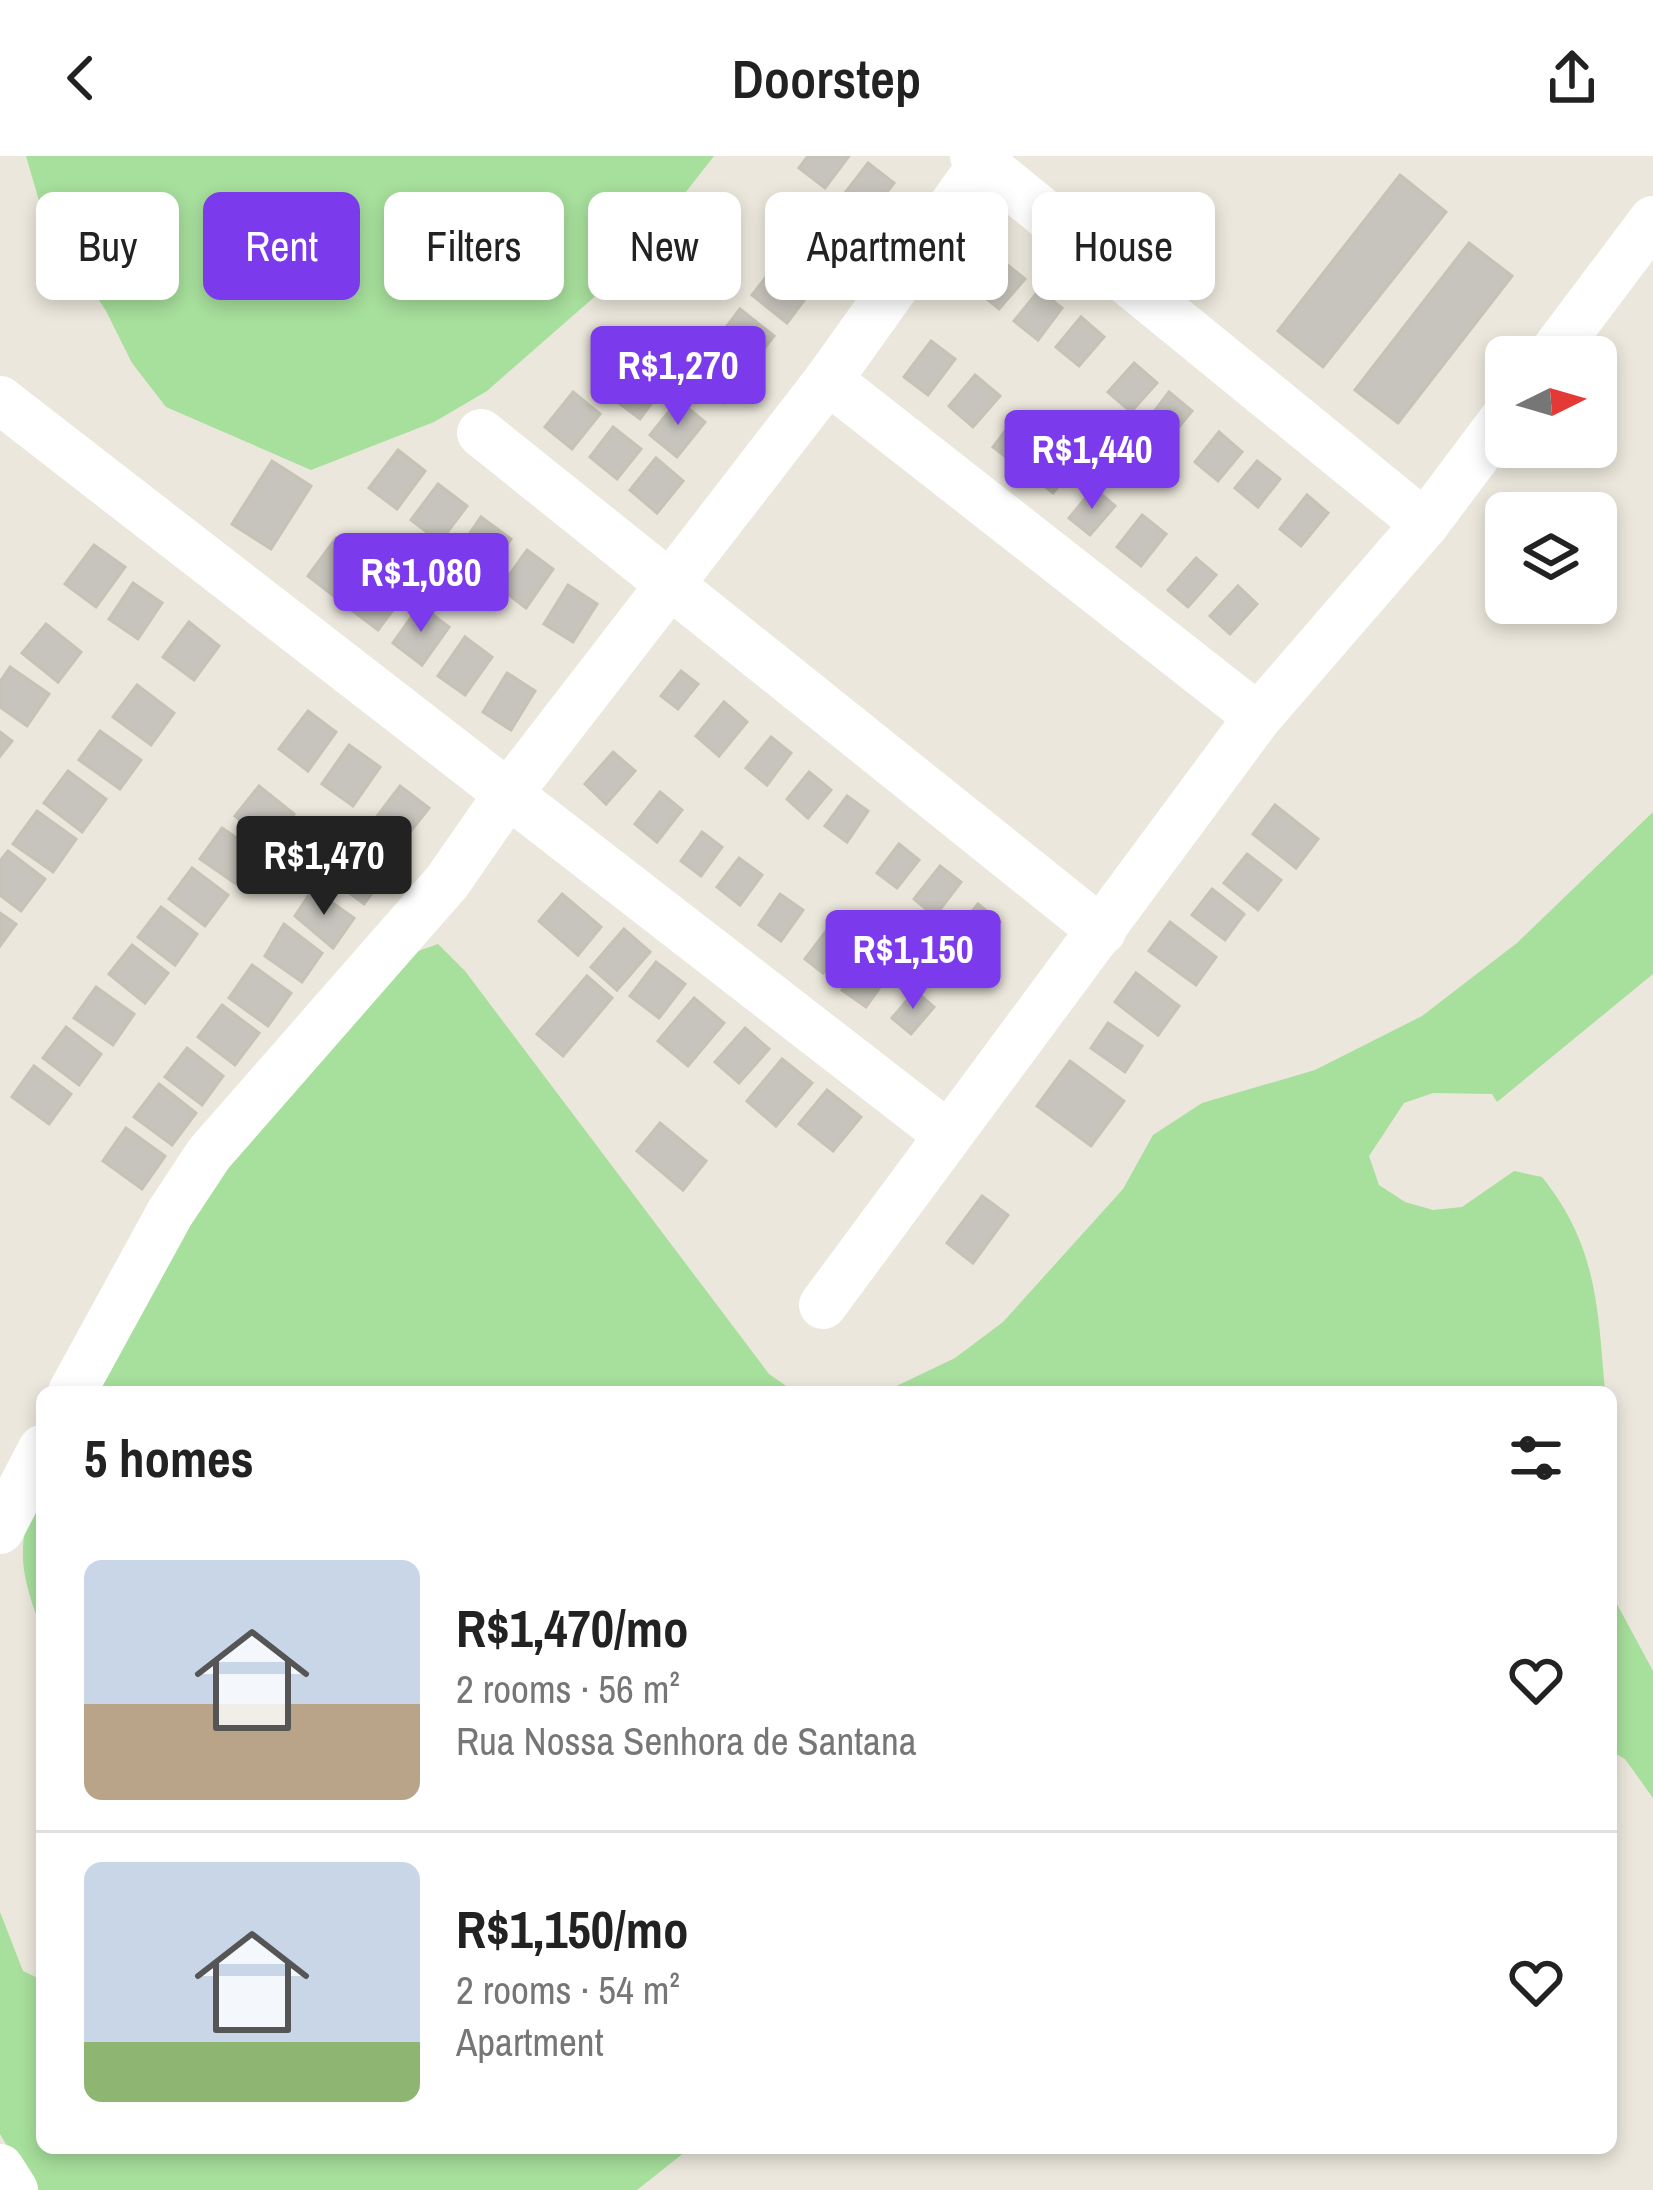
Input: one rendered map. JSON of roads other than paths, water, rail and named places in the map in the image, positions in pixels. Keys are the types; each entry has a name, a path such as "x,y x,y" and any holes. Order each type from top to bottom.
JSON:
{"street":[{"path":"75,1386 170,1213 209,1154 447,882 508,794 828,380 982,158 1425,524"},
{"path":"1566,336 1653,220"},
{"path":"828,380 1258,717"},
{"path":"0,400 947,1134"},
{"path":"481,433 1102,931"},
{"path":"824,1305 1258,717 1425,524 1485,444"},
{"path":"0,1530 36,1461"},
{"path":"0,2168 14,2190"}]}
